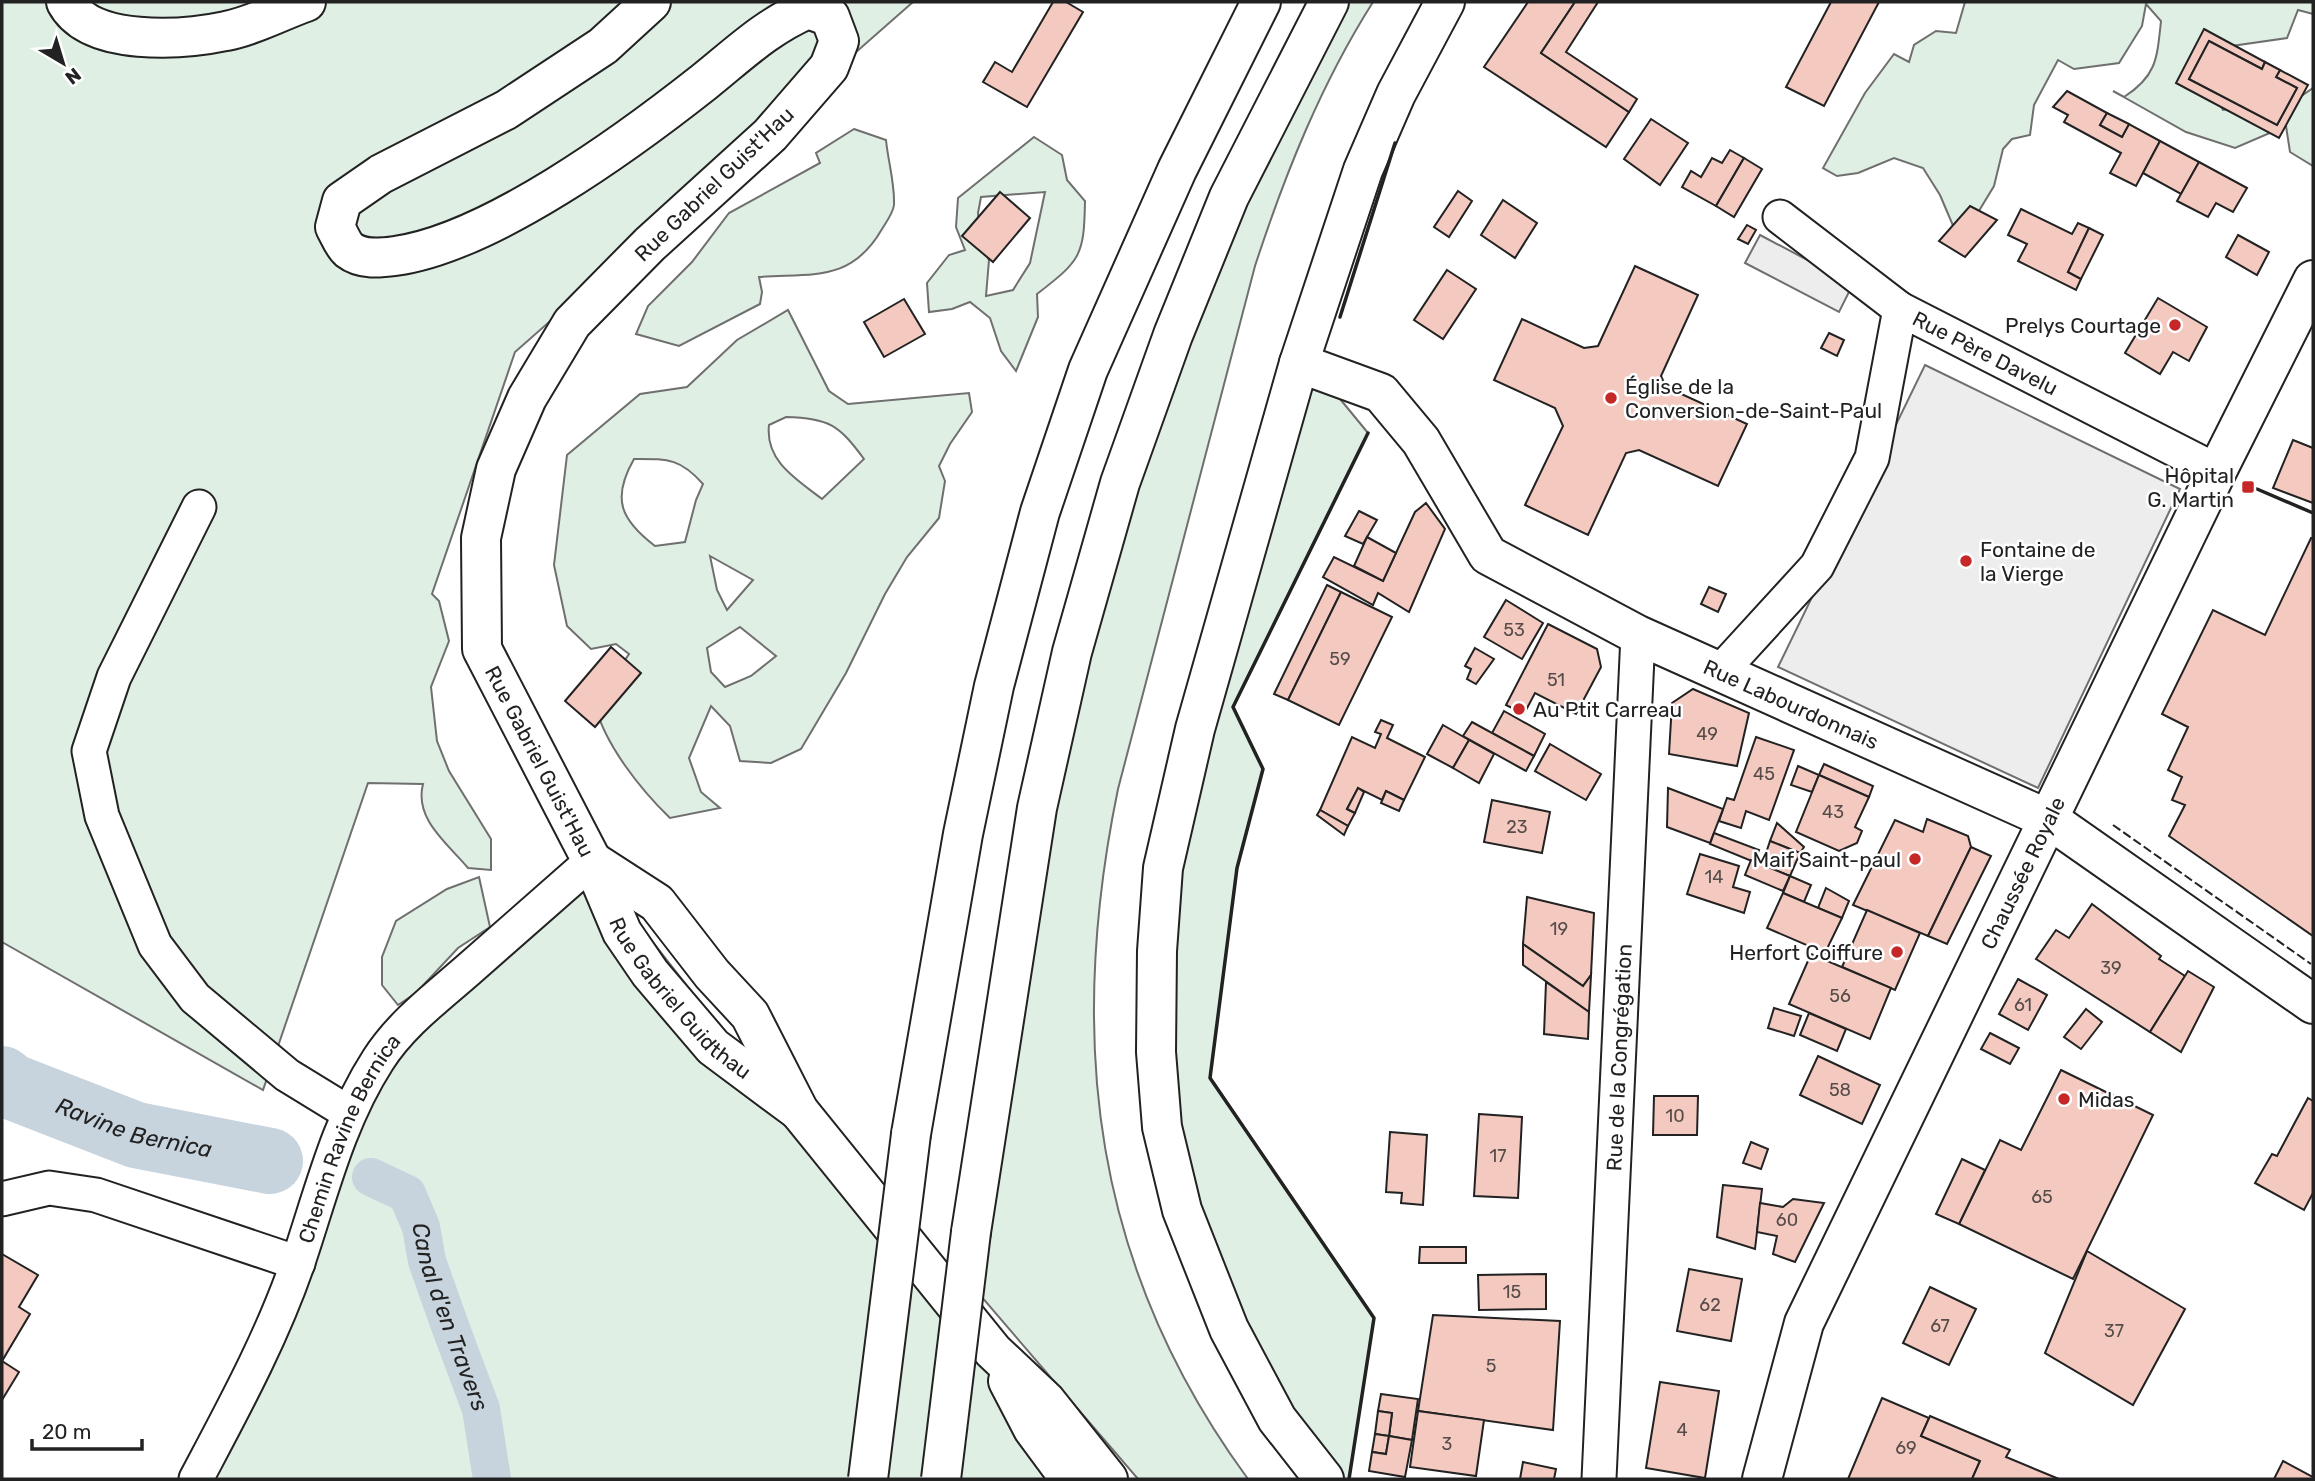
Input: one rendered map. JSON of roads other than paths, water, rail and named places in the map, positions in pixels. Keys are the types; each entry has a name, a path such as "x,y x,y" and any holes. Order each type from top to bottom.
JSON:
{"main road":[{"path":"66,2 73,15 110,31 165,40 228,31 306,2"},
{"name":"Rue Gabriel Guist'Hau","path":"651,2 603,46 506,110 381,174 342,201 335,227 348,250 373,259 421,252 504,217 578,172 702,84 777,22 808,9 830,17 839,41 829,66 770,135 650,244 572,323 527,398 496,469 481,538 482,649 592,861 657,903"},
{"path":"867,1479 911,1134 965,821 994,687 1041,512 1088,370 1177,170 1261,2"},
{"path":"940,1479 971,1232 1037,808 1072,652 1120,483 1173,335 1229,197 1329,2"},
{"path":"1324,1479 1277,1419 1229,1329 1182,1210 1162,1127 1156,1052 1157,951 1163,868 1195,729 1363,170 1396,94 1445,2"},
{"name":"Chaussée Royale","path":"1762,1479 1804,1323 2217,471 2313,280"},
{"name":"Rue Labourdonnais","path":"1306,365 1381,393 1421,440 1488,555 1637,635 2050,820 2313,1004"},
{"name":"Rue Gabriel Guidthau","path":"592,861 622,932 650,973 713,1047 799,1111"},
{"name":"Rue Gabriel Guidthau","path":"657,903 712,974 750,1015 799,1111 993,1351"},
{"path":"993,1351 1034,1429 1070,1479"},
{"path":"993,1351 1046,1401 1108,1479"}],"street":[{"path":"1780,217 1900,309"},
{"name":"Rue Père Davelu","path":"1721,671 1817,566 1872,458 1900,309 2217,471"},
{"path":"200,507 114,677 89,751 102,816 155,945 195,998 287,1075 349,1113"},
{"name":"Rue de la Congrégation","path":"1599,1479 1637,635"},
{"name":"Chemin Ravine Bernica","path":"196,1479 248,1380 298,1263 311,1214 349,1113 377,1061 395,1036 592,861"},
{"path":"2,1199 49,1188 96,1195 298,1263"}],"waterway":[{"name":"Ravine Bernica","path":"2,1079 10,1086 136,1135 270,1161"},
{"name":"Canal d'en Travers","path":"371,1177 407,1194 421,1227 427,1261 481,1409 492,1479"}],"place":[{"name":"Prelys Courtage","path":"2175,325"},
{"name":"Église de la Conversion-de-Saint-Paul","path":"1611,398"},
{"name":"Hôpital G. Martin","path":"2248,487"},
{"name":"Fontaine de la Vierge","path":"1966,561"},
{"name":"Au Ptit Carreau","path":"1519,709"},
{"name":"Maif Saint-paul","path":"1915,859"},
{"name":"Herfort Coiffure","path":"1897,952"},
{"name":"Midas","path":"2064,1099"}]}
